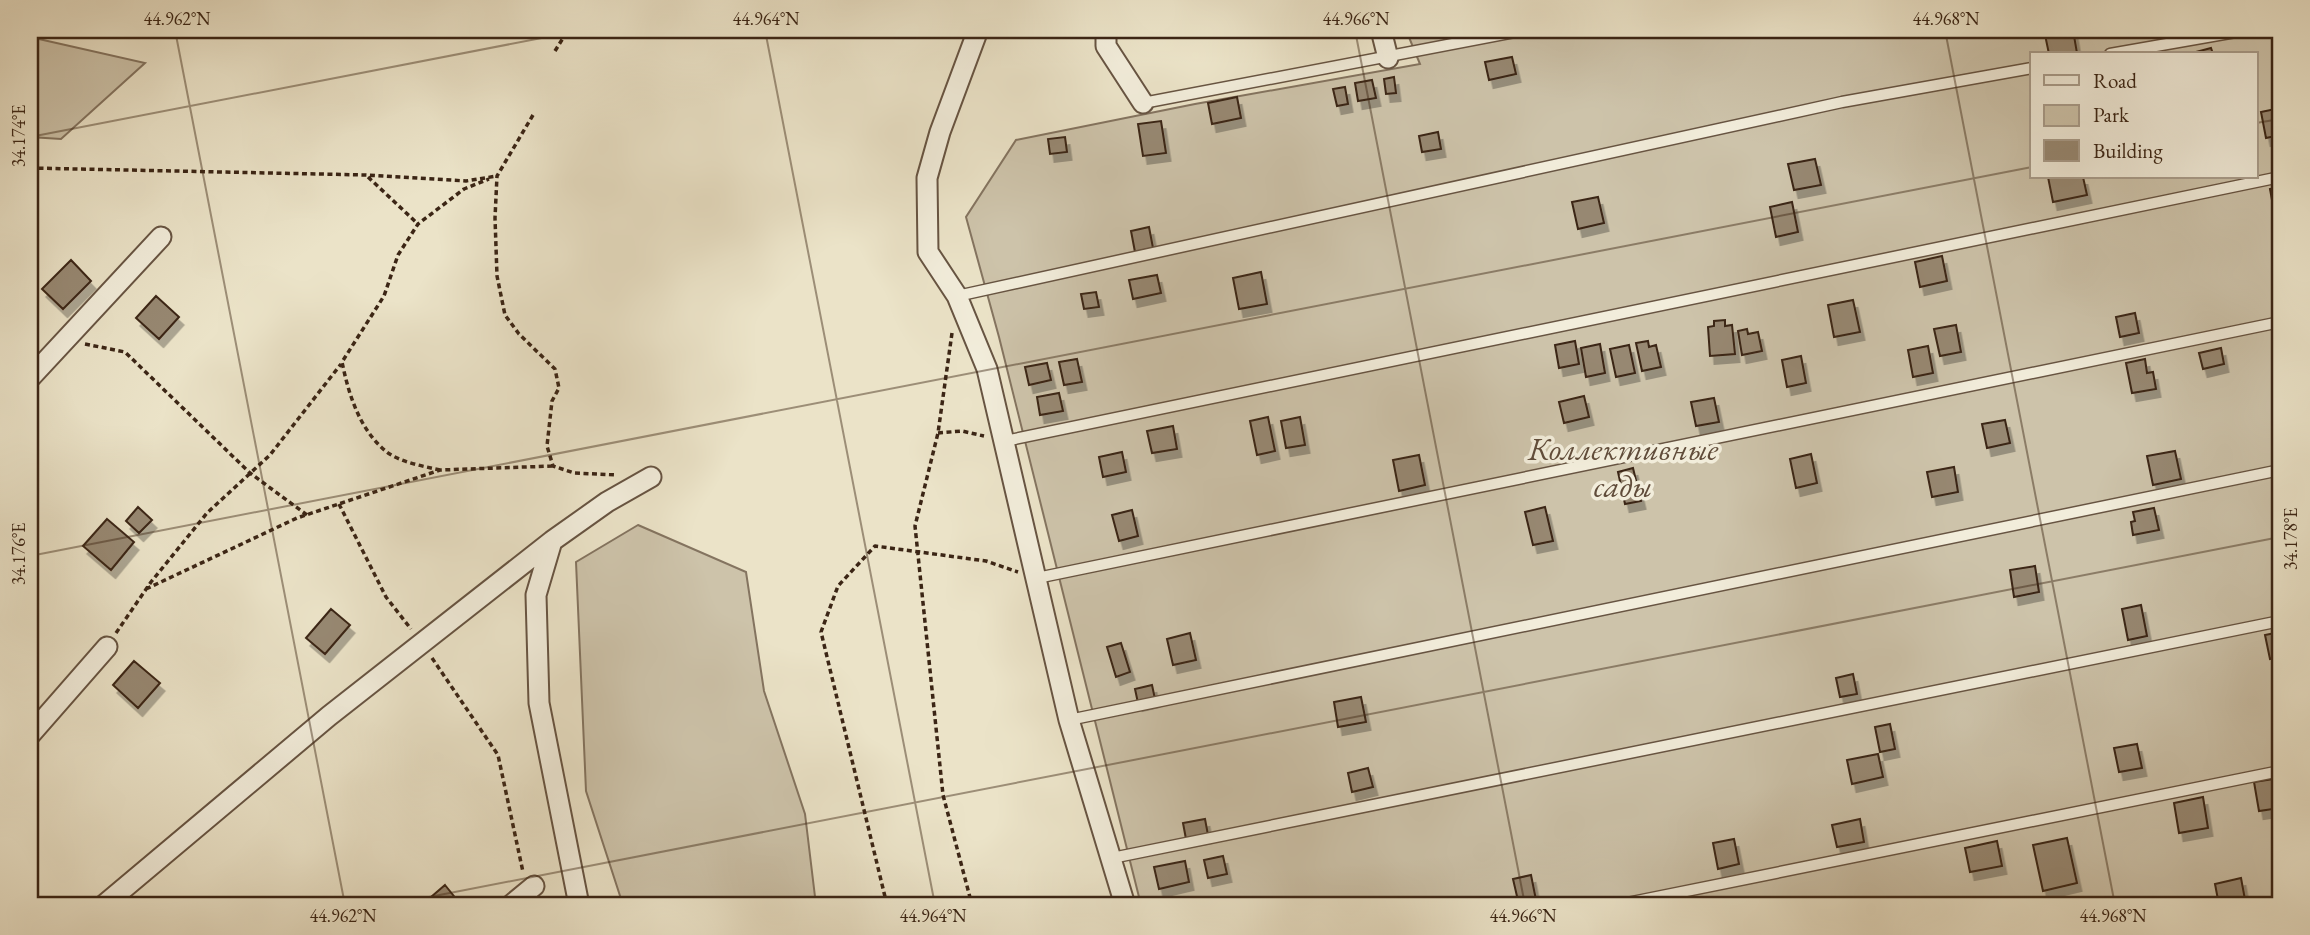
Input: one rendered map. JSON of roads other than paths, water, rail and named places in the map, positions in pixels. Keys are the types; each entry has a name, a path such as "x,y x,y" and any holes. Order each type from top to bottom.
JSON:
{"street":[{"path":"978,30 940,132 928,178 928,252 957,296 987,369 1069,720 1125,905"},
{"path":"1106,30 1106,46 1143,103"},
{"path":"1381,30 1388,58"},
{"path":"30,378 161,237"},
{"path":"104,905 318,725 552,541 607,502 651,477"},
{"path":"552,541 536,595 539,703 579,905"},
{"path":"30,735 107,647"},
{"path":"511,905 534,886"}],"lane":[{"path":"1143,103 1527,30"},
{"path":"2121,52 2247,30"},
{"path":"957,296 1842,102 2030,68"},
{"path":"1005,441 2280,177"},
{"path":"1037,578 2280,322"},
{"path":"1069,720 2280,470"},
{"path":"1112,858 2280,621"},
{"path":"1617,905 2280,771"}],"park label":[{"name":"Коллективные сады","path":"1623,468"}]}
